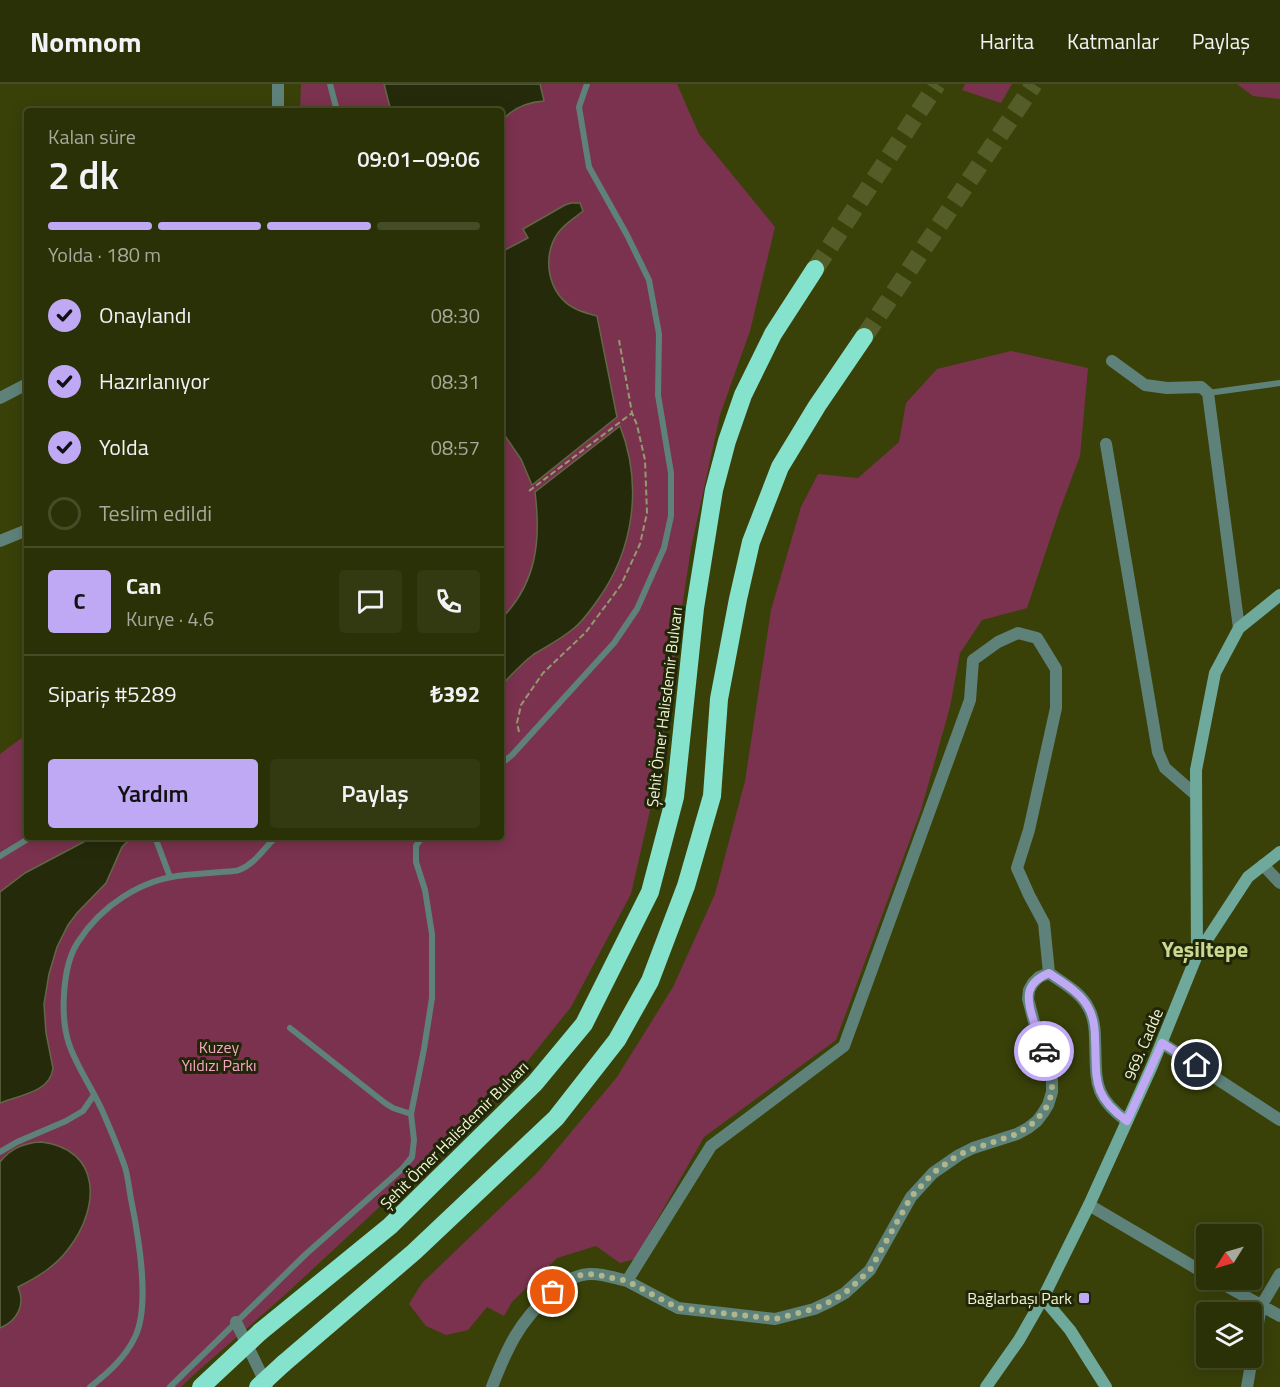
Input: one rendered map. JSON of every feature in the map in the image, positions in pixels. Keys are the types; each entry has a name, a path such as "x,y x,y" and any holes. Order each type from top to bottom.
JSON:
{"highway":[{"name":"Şehit Ömer Halisdemir Bulvarı","path":"201,1387 260,1332 390,1226 535,1083 584,1024 650,892 675,796 696,608 714,490 727,441 743,395 773,334 815,269"},
{"path":"258,1387 414,1252 556,1118 617,1040 650,981 686,886 712,796 719,699 738,599 752,542 780,467 817,406 864,337"}],"street":[{"path":"278,84 278,108"},
{"path":"1112,361 1145,385 1167,388 1201,387 1208,393 1239,628"},
{"path":"0,398 24,386"},
{"path":"1106,444 1158,752 1165,768 1196,795"},
{"path":"0,541 24,531"},
{"path":"1197,955 1196,770 1215,673 1239,628 1280,595"},
{"path":"627,1281 711,1146 844,1046 970,700 974,660 998,642 1018,633 1037,638 1056,669 1056,708 1029,830 1017,868 1044,923 1049,973 1080,996 1092,1013 1095,1024 1096,1083 1114,1112 1127,1121"},
{"name":"969. Cadde","path":"986,1387 1019,1340 1043,1298 1089,1205 1162,1043 1197,955 1248,877 1280,852"},
{"path":"1263,865 1280,883"},
{"path":"492,1387 505,1353 524,1321 538,1305 565,1282 581,1275 594,1274 627,1281 678,1308 775,1319 814,1309 845,1293 870,1270 911,1197 933,1173 958,1155 1028,1128 1043,1113 1052,1092 1052,1079 1028,999 1033,983 1039,977 1049,973"},
{"path":"1162,1043 1280,1120"},
{"path":"1089,1205 1196,1268"},
{"path":"1262,1304 1280,1274"},
{"path":"1233,1290 1254,1302"},
{"path":"1043,1298 1070,1330 1106,1387"},
{"path":"1262,1307 1280,1316"},
{"path":"236,1322 268,1387"},
{"path":"1246,1387 1250,1368"}],"lane":[{"path":"330,84 336,108"},
{"path":"504,761 614,643 637,609 664,548 671,516 671,474 657,395 659,334 649,280 589,167 579,107 587,84"},
{"path":"1208,393 1280,383"},
{"path":"0,856 26,840"},
{"path":"156,840 170,877"},
{"path":"90,1387 106,1375 125,1355 136,1336 142,1315 142,1274 136,1223 126,1170 105,1115 93,1095 69,1042 64,1011 65,979 76,945 91,924 121,898 147,884 170,877 238,870 254,860 273,840"},
{"path":"170,1387 306,1254 404,1168 412,1157 414,1140 411,1114 432,998 432,934 426,890 416,862 416,846 420,840"},
{"path":"290,1028 385,1103 411,1114"},
{"path":"0,1152 83,1111 93,1095"}],"path":[{"path":"522,744 518,723 521,705 543,673 586,632 621,585 640,544 647,513 645,460 632,413 619,340"},
{"path":"529,490 632,413"}],"green space":[{"name":"Kuzey Yıldızı Parkı","path":"301,84 677,84 699,134 775,227 750,331 720,415 691,548 654,793 631,894 571,1007 502,1093 287,1293 181,1387 0,1387 0,754 24,736 24,840 504,840 504,108 300,108"},
{"path":"965,84 1012,84 1001,103 962,90"},
{"path":"1237,84 1280,84 1280,99 1253,96"},
{"path":"1011,351 1088,368 1080,456 1027,608 982,620 960,653 950,707 921,810 836,1040 704,1137 635,1259 620,1263 596,1246 557,1258 512,1302 504,1316 487,1307 468,1330 446,1335 426,1326 409,1304 422,1283 537,1173 617,1077 673,987 715,894 745,781 771,610 801,507 818,474 858,478 899,442 906,403 937,369"}],"shaded area":[{"path":"384,84 540,84 544,101 521,107 504,119 504,108 390,108"},
{"path":"580,203 583,211 563,227 553,242 549,263 550,274 553,285 565,302 597,316 617,417 532,485 521,459 504,434 504,250 528,238 523,229 565,205"},
{"path":"620,426 627,448 633,494 627,539 610,581 580,623 564,636 534,654 504,683 504,616 522,591 534,560 537,527 535,492"},
{"path":"87,840 129,840 122,847 106,883 77,913 57,947 44,1004 46,1033 53,1068 51,1076 40,1088 0,1103 0,892 25,873"},
{"path":"41,1142 61,1147 75,1156 85,1168 90,1183 90,1199 86,1216 69,1248 52,1266 18,1287 21,1300 18,1312 11,1321 0,1328 0,1162 18,1147"}],"tunnel":[{"path":"815,269 937,84"},
{"path":"864,337 1034,84"}],"way so far":[{"path":"553,1292 565,1282 581,1275 594,1274 627,1281 678,1308 775,1319 814,1309 829,1302 845,1293 870,1270 911,1197 933,1173 958,1155 1017,1134 1028,1128 1043,1113 1052,1092 1049,1063 1044,1051"}],"place":[{"name":"Bağlarbaşı Park","path":"1084,1298"}],"district":[{"name":"Yeşiltepe","path":"1205,949"}],"route":[{"path":"1044,1051 1028,999 1033,983 1039,977 1049,973 1080,996 1092,1013 1095,1024 1096,1083 1114,1112 1127,1121 1162,1043 1197,1065"}]}
